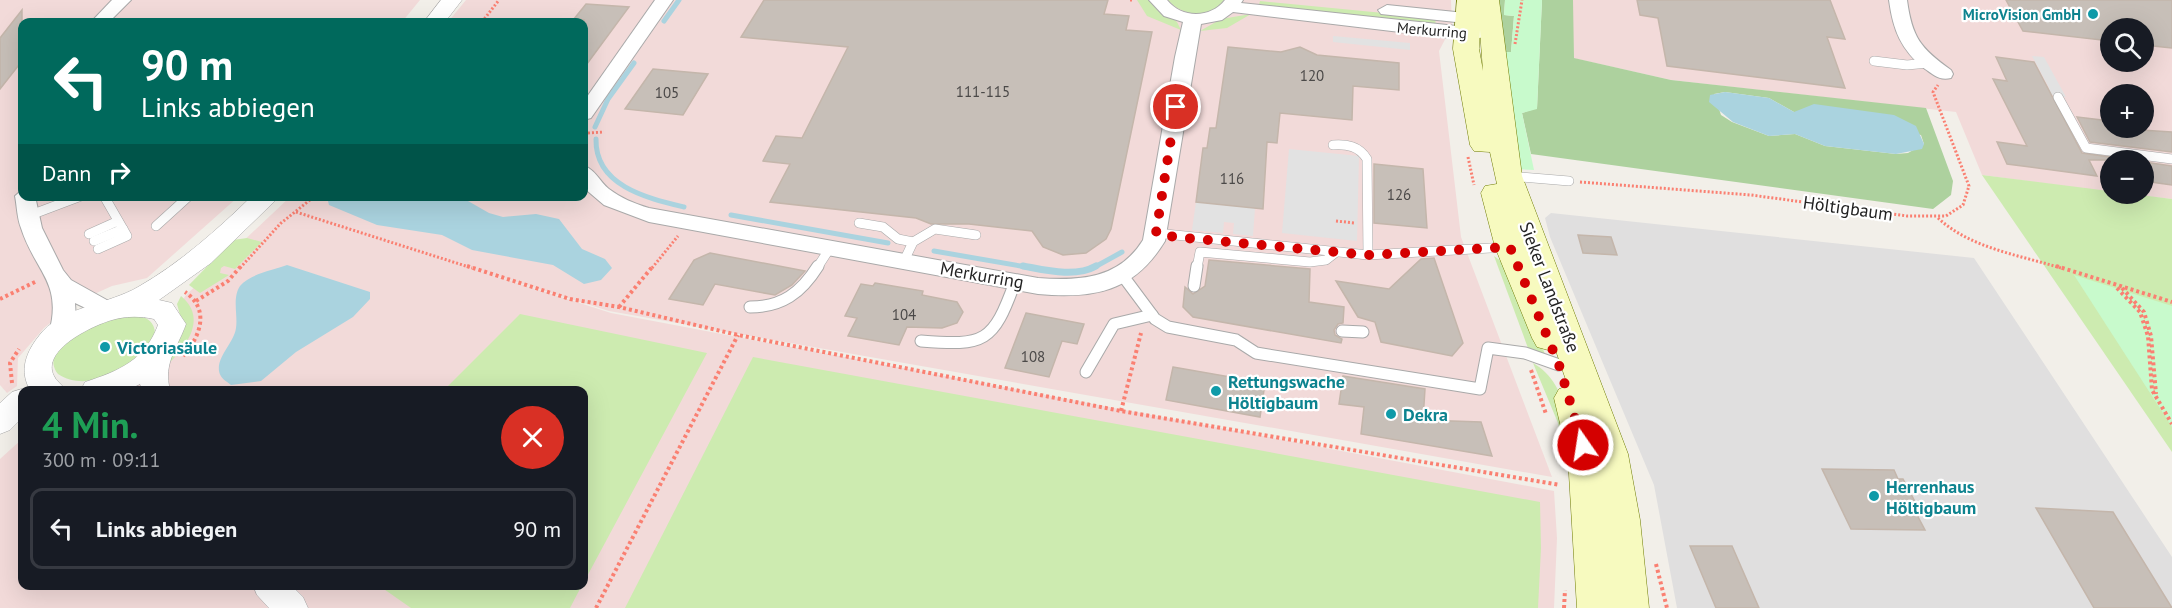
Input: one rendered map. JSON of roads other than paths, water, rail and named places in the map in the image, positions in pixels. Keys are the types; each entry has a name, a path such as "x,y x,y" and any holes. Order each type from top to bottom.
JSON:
{"main road":[{"name":"Sieker Landstraße","path":"1487,0 1474,21 1467,49 1473,93 1492,184 1523,247 1610,454 1622,520 1629,608"},
{"name":"Sieker Landstraße","path":"1474,21 1523,247 1573,403 1586,457 1597,608"}],"street":[{"path":"103,18 122,0"},
{"path":"437,18 452,0"},
{"path":"588,108 664,0"},
{"path":"1158,0 1171,13 1193,19"},
{"name":"Merkurring","path":"1284,0 1474,21"},
{"path":"1898,0 1901,24 1915,53 1944,74"},
{"name":"Merkurring","path":"588,177 605,196 625,207 689,223 1015,282 1078,288 1107,283 1123,276 1145,257 1156,233 1184,57 1193,19 1217,16 1232,4 1474,21"},
{"path":"35,386 37,366 41,356 61,333 80,321 117,307 169,281 221,240 263,201"},
{"path":"27,206 37,245 59,280 65,317 61,333"},
{"path":"167,315 170,304 182,286 221,240"},
{"path":"59,280 117,307 151,306 167,315 171,322 170,334 155,357 132,375 108,386"},
{"path":"155,357 152,375 155,386"},
{"path":"0,422 18,405"},
{"path":"0,442 18,427"}],"lane":[{"path":"1874,61 1907,65 1928,63"},
{"path":"2058,97 2086,148 2172,159"},
{"path":"1333,145 1356,147 1363,151 1367,159 1368,255"},
{"path":"1508,176 1569,181"},
{"path":"27,206 54,201"},
{"path":"94,241 121,225 107,201"},
{"path":"156,226 184,201"},
{"path":"859,223 883,227 898,239 913,242"},
{"path":"904,261 913,242 922,232 936,228 976,235"},
{"path":"1156,233 1368,255 1523,247"},
{"path":"750,307 781,305 793,298 811,278 830,248"},
{"path":"1194,286 1200,252 1310,262 1326,260 1335,253"},
{"path":"1123,276 1152,315 1168,327 1236,340 1256,353 1480,389 1488,348 1519,352 1559,365"},
{"path":"921,340 964,345 984,340 1003,316 1015,282"},
{"path":"1086,372 1114,324 1152,315"},
{"path":"1342,331 1363,332"}],"water":[{"path":"1725,92 1769,98 1794,112 1814,104 1894,115 1916,126 1924,144 1922,149 1896,154 1825,146 1795,134 1769,136 1733,122 1709,102 1710,95"},
{"path":"328,201 468,201 489,213 503,217 536,214 559,219 582,249 605,259 612,268 601,280 584,284 553,265 472,250 442,235 377,225 329,205"},
{"path":"287,265 370,292 370,299 353,317 296,352 261,381 231,385 221,376 219,365 235,334 236,301 240,286 250,278"}],"waterway":[{"path":"664,21 679,0"},
{"path":"595,127 608,99 634,63"},
{"path":"596,139 598,155 604,168 614,179 640,194 684,207"},
{"path":"731,215 888,243"},
{"path":"934,251 1032,268"},
{"path":"1093,268 1122,252"},
{"path":"1023,266 1069,272 1079,272 1096,266"}],"place":[{"name":"MicroVision GmbH","path":"2093,14"},
{"name":"Victoriasäule","path":"105,347"},
{"name":"Rettungswache Höltigbaum","path":"1216,391"},
{"name":"Dekra","path":"1391,414"},
{"name":"Herrenhaus Höltigbaum","path":"1874,496"}]}
